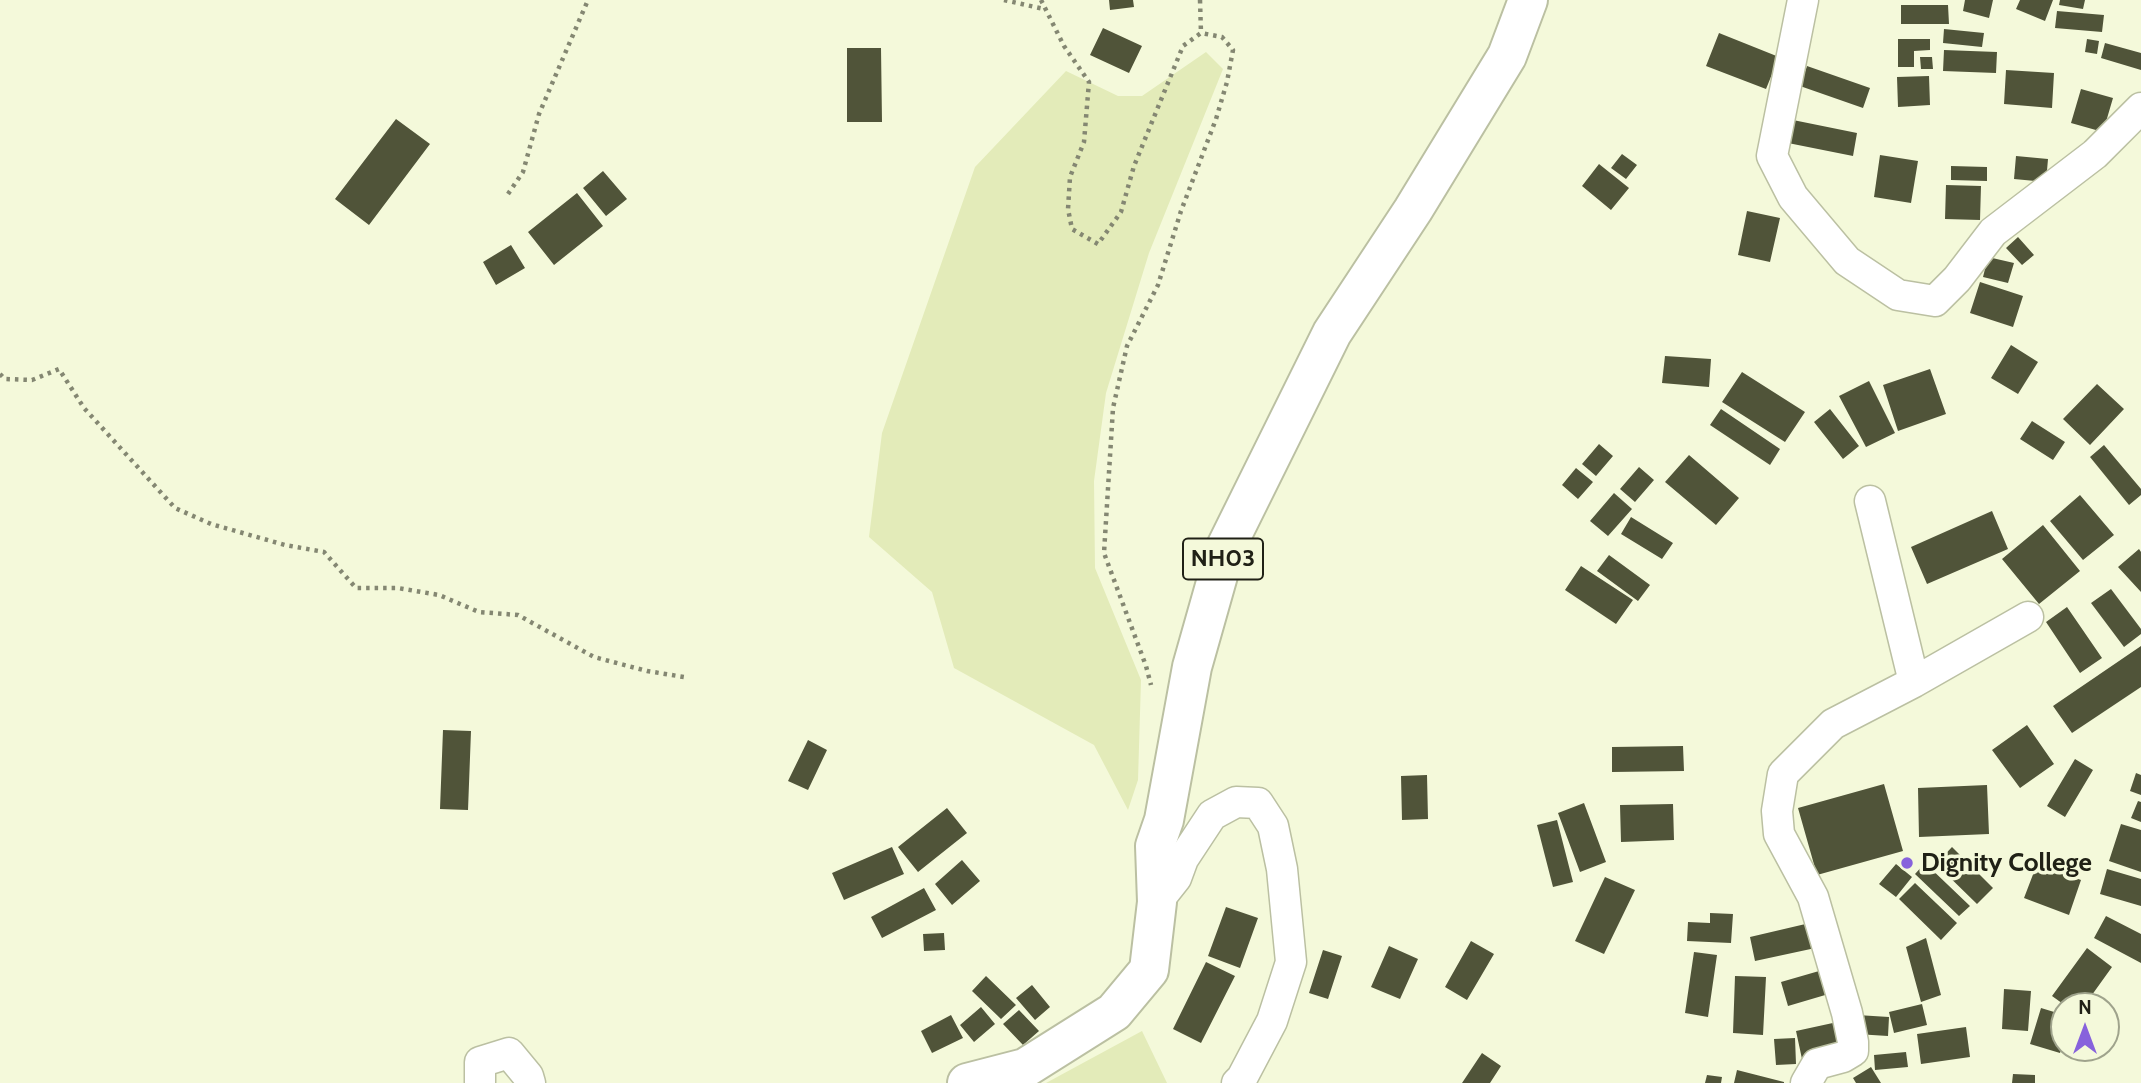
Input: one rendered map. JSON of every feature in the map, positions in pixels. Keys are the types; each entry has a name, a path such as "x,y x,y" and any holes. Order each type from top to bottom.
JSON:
{"main road":[{"name":"NH03","path":"967,1083 1025,1068 1114,1012 1149,970 1157,902 1155,846 1164,820 1192,667 1226,547 1332,333 1413,210 1507,55 1528,0"}],"street":[{"path":"1802,0 1772,156 1793,197 1847,261 1898,295 1935,301 1957,279 1993,232 2095,154 2141,108"},
{"path":"1870,500 1914,682"},
{"path":"1806,1083 1817,1064 1843,1057 1853,1051 1853,1042 1813,897 1779,834 1777,811 1783,774 1833,724 1914,682 2028,617"},
{"path":"1157,902 1176,878 1183,859 1212,815 1236,802 1258,803 1273,825 1282,869 1291,962 1272,1021 1237,1083"},
{"path":"480,1083 480,1062 509,1053 528,1076 530,1083"}],"path":[{"path":"508,194 523,172 539,114 588,0"},
{"path":"1004,0 1044,9"},
{"path":"1041,0 1064,46 1089,82 1083,142 1070,177 1068,209 1072,229 1098,244 1121,212 1134,166 1183,46 1201,33 1222,37 1233,50 1227,82 1158,285 1127,346 1113,408 1104,553 1146,666 1152,691"},
{"path":"1200,0 1201,33"},
{"path":"0,374 5,380 32,380 59,369 84,408 175,508 211,524 285,545 324,552 356,588 398,588 439,596 479,612 518,615 594,657 647,671 684,677"}],"green space":[{"path":"1206,52 1223,69 1149,253 1106,393 1094,481 1095,568 1141,680 1138,780 1128,810 1094,745 954,668 932,592 869,537 882,433 975,167 1066,71 1118,96 1142,96"},
{"path":"1142,1031 1167,1083 1046,1083"}],"building":[{"path":"1109,0 1133,0 1134,7 1110,10"},
{"path":"1965,0 1993,0 1989,18 1963,11"},
{"path":"2020,0 2053,0 2045,21 2016,9"},
{"path":"2060,0 2085,0 2083,9 2059,5"},
{"path":"1901,5 1948,5 1949,24 1901,24"},
{"path":"2057,11 2104,15 2102,32 2055,28"},
{"path":"1103,28 1142,46 1129,73 1090,55"},
{"path":"1944,29 1984,33 1982,47 1943,43"},
{"path":"1719,33 1779,57 1766,89 1706,66"},
{"path":"1898,39 1930,39 1930,50 1914,51 1914,67 1898,67"},
{"path":"2087,39 2099,41 2097,54 2085,52"},
{"path":"2105,43 2141,53 2141,70 2101,58"},
{"path":"847,48 881,48 882,122 847,122"},
{"path":"1944,50 1997,52 1996,73 1943,71"},
{"path":"1920,57 1932,57 1933,69 1921,69"},
{"path":"1807,66 1870,88 1863,108 1800,86"},
{"path":"2006,70 2054,73 2052,108 2004,104"},
{"path":"1929,76 1930,105 1898,107 1897,77"},
{"path":"2081,89 2113,98 2103,132 2071,123"},
{"path":"396,119 430,144 369,225 335,199"},
{"path":"1793,120 1857,133 1853,156 1788,143"},
{"path":"1622,154 1637,165 1626,179 1611,168"},
{"path":"1880,155 1918,161 1911,203 1874,197"},
{"path":"2016,156 2048,159 2046,182 2014,179"},
{"path":"1599,164 1629,188 1611,210 1582,186"},
{"path":"1951,166 1987,167 1987,181 1951,180"},
{"path":"603,171 627,199 606,216 583,188"},
{"path":"1946,185 1981,186 1980,220 1945,219"},
{"path":"577,193 603,226 554,265 528,232"},
{"path":"1747,211 1780,218 1770,262 1738,255"},
{"path":"2018,237 2034,255 2022,265 2006,248"},
{"path":"511,245 525,268 496,285 483,262"},
{"path":"1988,257 2014,263 2008,283 1983,277"},
{"path":"1980,282 2023,296 2013,327 1970,313"},
{"path":"2011,345 2038,362 2018,394 1991,378"},
{"path":"1665,356 1711,359 1709,387 1662,383"},
{"path":"1930,369 1946,414 1898,431 1883,385"},
{"path":"1742,372 1805,412 1785,442 1722,402"},
{"path":"1869,381 1895,433 1866,447 1839,396"},
{"path":"2097,384 2124,409 2090,445 2063,419"},
{"path":"1721,409 1780,449 1770,465 1710,425"},
{"path":"1830,409 1859,446 1843,459 1814,422"},
{"path":"2032,421 2065,442 2053,460 2020,439"},
{"path":"1599,444 1613,456 1596,476 1582,464"},
{"path":"2104,445 2141,489 2141,495 2129,505 2090,457"},
{"path":"1689,455 1739,498 1716,525 1665,482"},
{"path":"1639,467 1654,480 1635,502 1620,489"},
{"path":"1576,468 1593,482 1578,499 1562,485"},
{"path":"1614,493 1632,509 1608,536 1590,521"},
{"path":"2080,495 2114,535 2083,560 2050,521"},
{"path":"1992,511 2008,549 1927,584 1911,547"},
{"path":"1631,517 1673,543 1662,559 1621,534"},
{"path":"2043,525 2080,571 2039,604 2002,559"},
{"path":"2139,549 2141,552 2141,592 2118,567"},
{"path":"1609,555 1650,585 1638,601 1597,571"},
{"path":"1581,566 1633,600 1616,624 1565,590"},
{"path":"2111,589 2141,629 2141,634 2124,647 2091,603"},
{"path":"2067,607 2102,658 2080,673 2046,622"},
{"path":"2141,646 2141,687 2072,733 2053,706"},
{"path":"2027,725 2054,764 2020,788 1992,750"},
{"path":"443,730 471,731 468,810 440,809"},
{"path":"808,740 827,750 808,790 788,781"},
{"path":"1683,746 1684,771 1612,772 1612,747"},
{"path":"2075,759 2093,770 2065,817 2047,806"},
{"path":"2136,773 2141,775 2141,795 2130,791"},
{"path":"1427,775 1428,819 1402,820 1401,776"},
{"path":"1884,784 1903,851 1817,875 1798,808"},
{"path":"1987,785 1989,834 1919,837 1918,788"},
{"path":"2138,801 2141,802 2141,822 2131,818"},
{"path":"1584,803 1606,862 1580,872 1558,813"},
{"path":"1673,804 1674,840 1621,842 1620,805"},
{"path":"947,808 967,833 918,872 898,847"},
{"path":"1557,820 1573,882 1553,887 1537,825"},
{"path":"2121,824 2141,830 2141,872 2109,861"},
{"path":"892,847 904,874 844,900 832,873"},
{"path":"1952,847 1993,888 1977,904 1936,864"},
{"path":"962,860 980,881 952,905 935,884"},
{"path":"1925,863 1970,906 1959,916 1915,874"},
{"path":"1896,864 1912,877 1896,897 1879,884"},
{"path":"2037,864 2081,880 2069,915 2024,898"},
{"path":"2107,869 2141,879 2141,906 2100,894"},
{"path":"1605,877 1635,890 1604,954 1575,941"},
{"path":"1915,883 1957,923 1941,940 1899,899"},
{"path":"924,888 936,910 882,938 871,917"},
{"path":"1226,907 1258,918 1240,968 1208,956"},
{"path":"1710,913 1733,914 1731,943 1687,941 1688,922 1710,923"},
{"path":"2106,916 2141,934 2141,963 2094,938"},
{"path":"1814,922 1820,947 1755,961 1750,937"},
{"path":"944,933 945,950 924,951 923,934"},
{"path":"1926,938 1941,995 1921,1002 1906,947"},
{"path":"1471,941 1494,954 1467,1000 1445,987"},
{"path":"1389,946 1418,959 1400,999 1371,987"},
{"path":"2087,948 2112,967 2094,992 2055,992"},
{"path":"1323,950 1342,956 1328,999 1309,993"},
{"path":"1694,952 1717,955 1708,1017 1685,1013"},
{"path":"1206,962 1235,976 1201,1043 1173,1029"},
{"path":"1826,969 1832,993 1788,1006 1781,982"},
{"path":"986,976 1016,1005 1001,1019 972,991"},
{"path":"1735,976 1766,977 1763,1035 1733,1033"},
{"path":"1032,985 1050,1007 1035,1020 1016,998"},
{"path":"2004,989 2031,991 2028,1031 2002,1029"},
{"path":"1922,1004 1927,1025 1894,1033 1889,1012"},
{"path":"981,1007 995,1024 974,1042 960,1025"},
{"path":"2041,1008 2050,1011 2050,1050 2030,1044"},
{"path":"1019,1010 1039,1031 1023,1045 1003,1024"},
{"path":"951,1015 963,1038 932,1053 921,1031"},
{"path":"1857,1015 1889,1017 1888,1036 1856,1034"},
{"path":"1842,1021 1848,1050 1802,1059 1796,1031"},
{"path":"1966,1027 1970,1057 1921,1064 1917,1034"},
{"path":"1795,1038 1796,1064 1776,1065 1774,1039"},
{"path":"1906,1052 1908,1067 1875,1070 1874,1055"},
{"path":"1482,1053 1501,1066 1490,1083 1462,1083"},
{"path":"1871,1067 1881,1083 1856,1083 1853,1078"},
{"path":"1737,1070 1784,1082 1784,1083 1734,1083"},
{"path":"2013,1074 2035,1075 2035,1083 2012,1083"},
{"path":"1707,1075 1722,1077 1721,1083 1705,1083"}],"place":[{"name":"Dignity College","path":"1907,863"}]}
